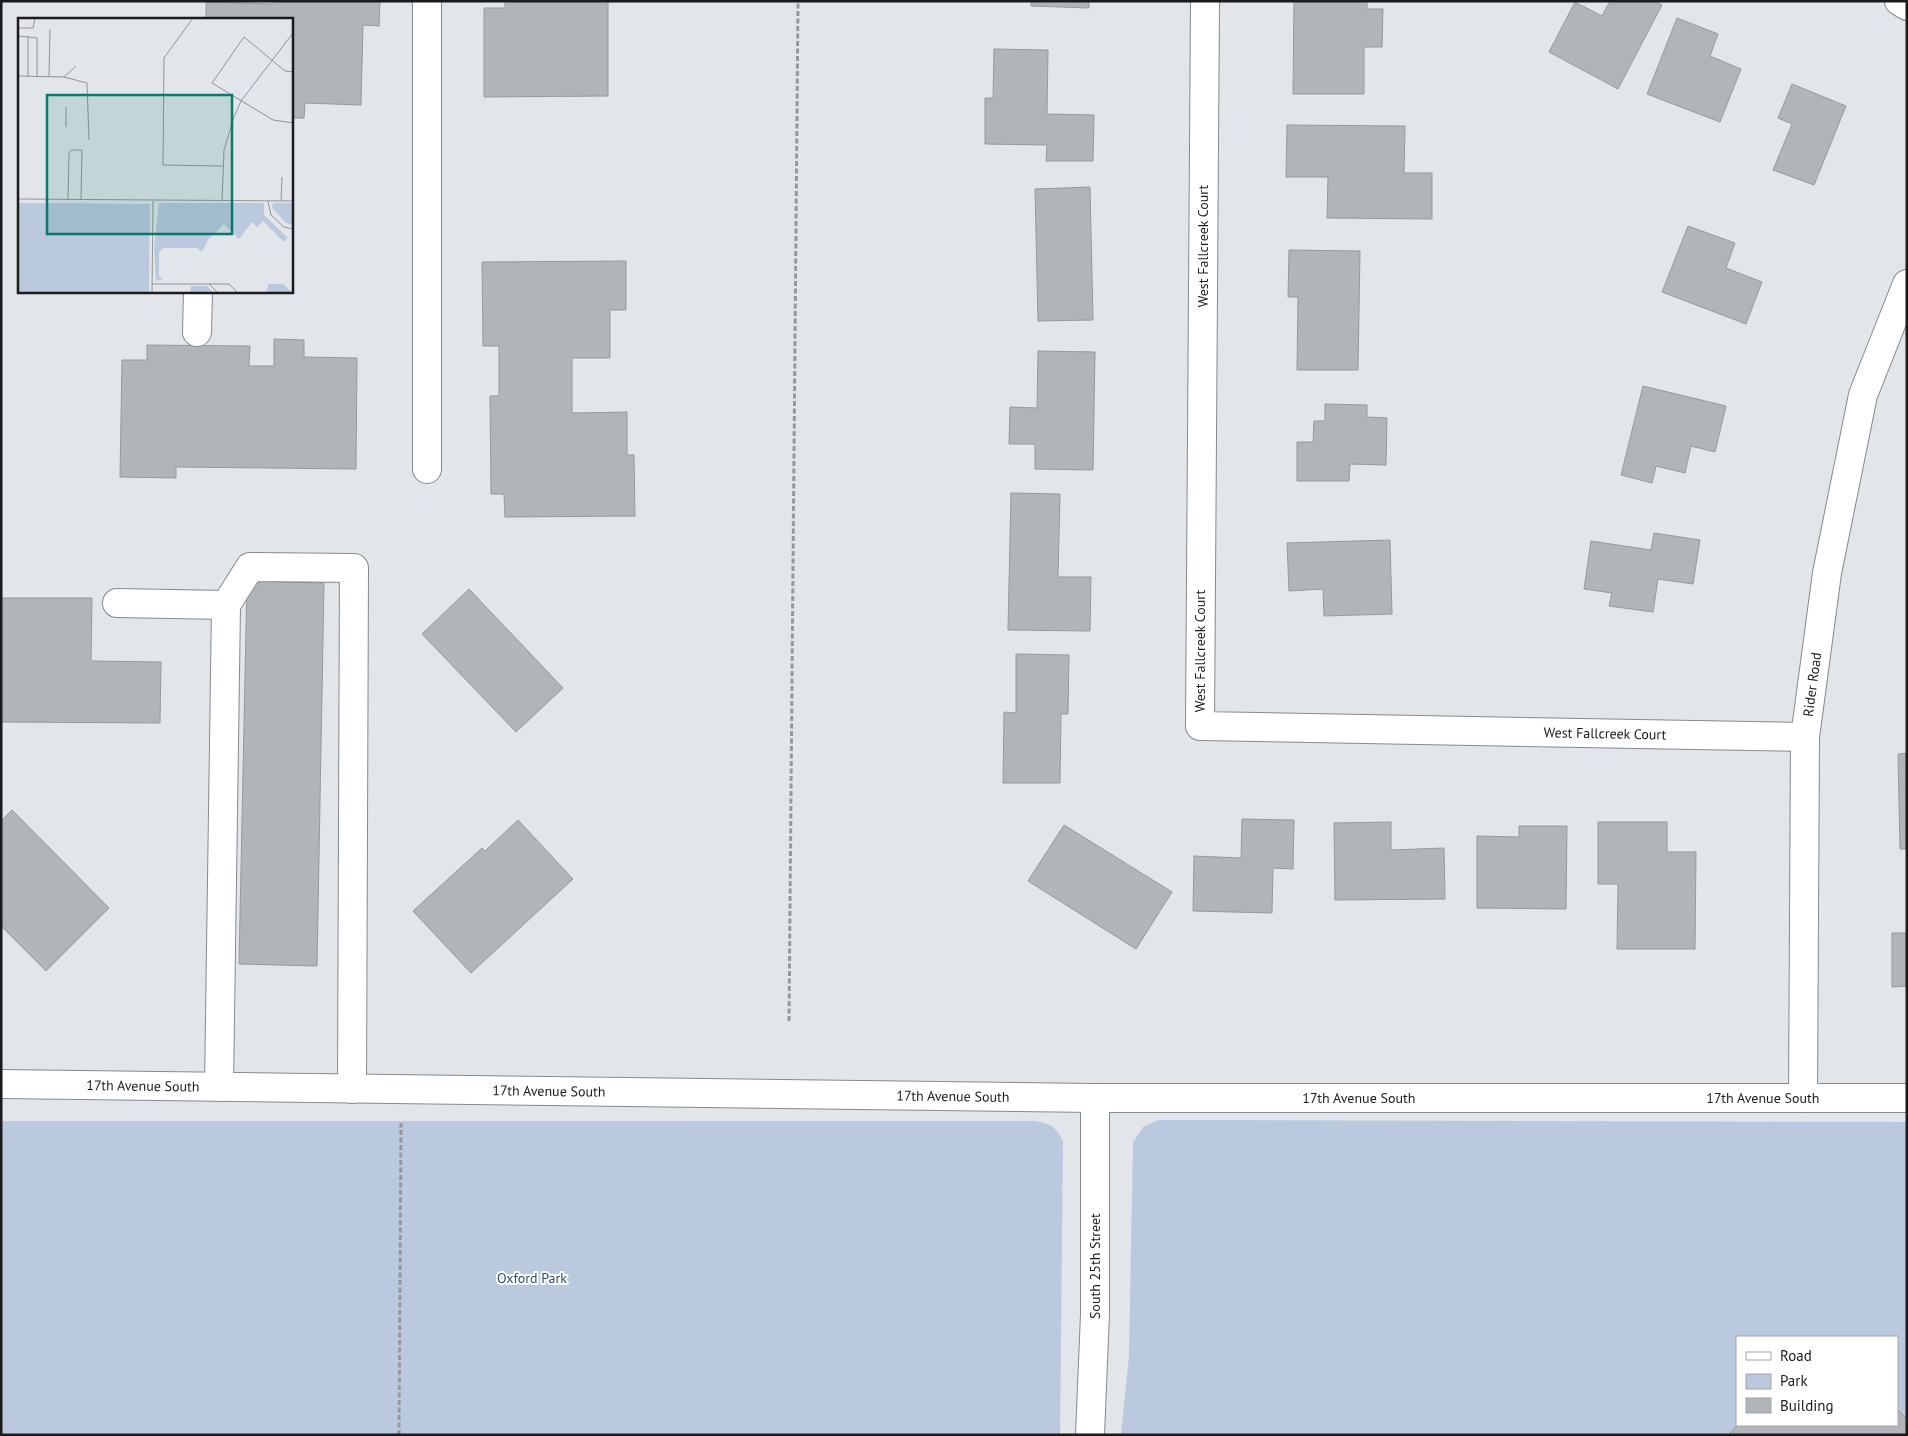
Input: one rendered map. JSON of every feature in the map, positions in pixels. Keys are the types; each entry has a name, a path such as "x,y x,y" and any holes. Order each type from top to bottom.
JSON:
{"street":[{"path":"427,1 427,470"},
{"name":"West Fallcreek Court","path":"1205,1 1200,726 1805,737"},
{"path":"1899,1 1907,6"},
{"name":"Rider Road","path":"1803,1098 1805,737 1827,573 1863,395 1907,284"},
{"path":"197,332 198,292"},
{"path":"219,1087 226,605 250,567 354,568 352,1089"},
{"path":"117,603 226,605"},
{"name":"17th Avenue South","path":"1,1084 1095,1098 1907,1098"},
{"name":"South 25th Street","path":"1090,1435 1095,1314 1095,1098"}],"path":[{"path":"789,1021 798,1"},
{"path":"399,1435 401,1089"}],"green space":[{"path":"1158,1120 1907,1122 1907,1419 1898,1410 1898,1336 1736,1336 1737,1426 1728,1435 1121,1435 1129,1356 1133,1142 1143,1127"},
{"name":"Oxford Park","path":"1,1121 1035,1121 1046,1123 1056,1130 1063,1142 1060,1435 1,1435"}],"building":[{"path":"272,1 380,1 379,26 363,25 361,105 305,103 304,118 292,118 292,18 206,18 206,2 272,4"},
{"path":"505,1 608,1 608,96 484,97 484,8 505,8"},
{"path":"1031,1 1089,1 1089,8 1031,6"},
{"path":"1294,1 1367,1 1367,9 1383,9 1382,47 1364,47 1364,94 1293,94"},
{"path":"1610,1 1655,1 1662,5 1618,89 1549,52 1575,2 1602,16"},
{"path":"1677,18 1718,34 1710,56 1741,69 1720,122 1647,94"},
{"path":"994,49 1048,50 1047,114 1094,115 1093,161 1046,161 1047,145 985,144 985,98 993,98"},
{"path":"1792,84 1846,106 1814,185 1773,170 1792,124 1778,118"},
{"path":"1287,125 1405,126 1404,173 1432,173 1432,219 1327,218 1328,177 1286,177"},
{"path":"1090,187 1093,320 1038,321 1035,189"},
{"path":"1688,226 1735,243 1726,268 1762,282 1746,324 1662,292"},
{"path":"1289,250 1360,251 1358,370 1297,370 1298,297 1288,297"},
{"path":"626,261 626,310 610,310 610,358 572,358 572,413 627,412 627,455 634,455 635,516 505,517 504,494 491,494 490,396 499,396 499,346 483,346 482,262"},
{"path":"274,339 304,340 304,357 357,358 356,469 176,467 176,478 120,477 122,360 147,360 147,345 250,346 249,366 274,366"},
{"path":"1038,351 1095,352 1093,470 1035,469 1035,444 1009,444 1010,407 1037,408"},
{"path":"1643,386 1726,406 1715,452 1691,446 1685,473 1656,466 1652,483 1621,475"},
{"path":"1325,404 1367,405 1367,417 1387,418 1386,465 1350,464 1349,481 1297,481 1297,442 1313,442 1314,421 1325,421"},
{"path":"1011,493 1060,494 1058,577 1091,577 1090,631 1008,630"},
{"path":"1654,533 1700,540 1693,584 1658,579 1653,612 1609,606 1612,593 1584,589 1591,541 1651,550"},
{"path":"1390,540 1392,614 1324,616 1323,589 1289,591 1287,543"},
{"path":"247,581 324,583 317,966 239,964"},
{"path":"469,589 563,688 516,732 422,634"},
{"path":"1,598 92,598 91,661 161,662 160,723 1,722"},
{"path":"1016,654 1069,655 1068,714 1061,714 1060,783 1003,783 1004,712 1016,713"},
{"path":"1907,753 1907,849 1900,849 1898,754"},
{"path":"12,810 109,908 46,971 1,926 1,821"},
{"path":"1242,819 1294,820 1293,869 1273,868 1272,913 1193,911 1194,856 1241,858"},
{"path":"518,820 573,879 471,973 413,911 482,848 485,851"},
{"path":"1391,822 1391,850 1444,848 1445,899 1335,900 1334,823"},
{"path":"1598,822 1667,822 1667,852 1696,852 1695,949 1617,949 1618,884 1598,884"},
{"path":"1064,825 1172,892 1136,949 1028,881"},
{"path":"1519,826 1567,826 1566,909 1477,908 1477,836 1519,837"},
{"path":"1892,933 1907,933 1907,986 1892,987"},
{"path":"1898,1410 1907,1419 1907,1435 1728,1435 1737,1426 1898,1426"}]}
